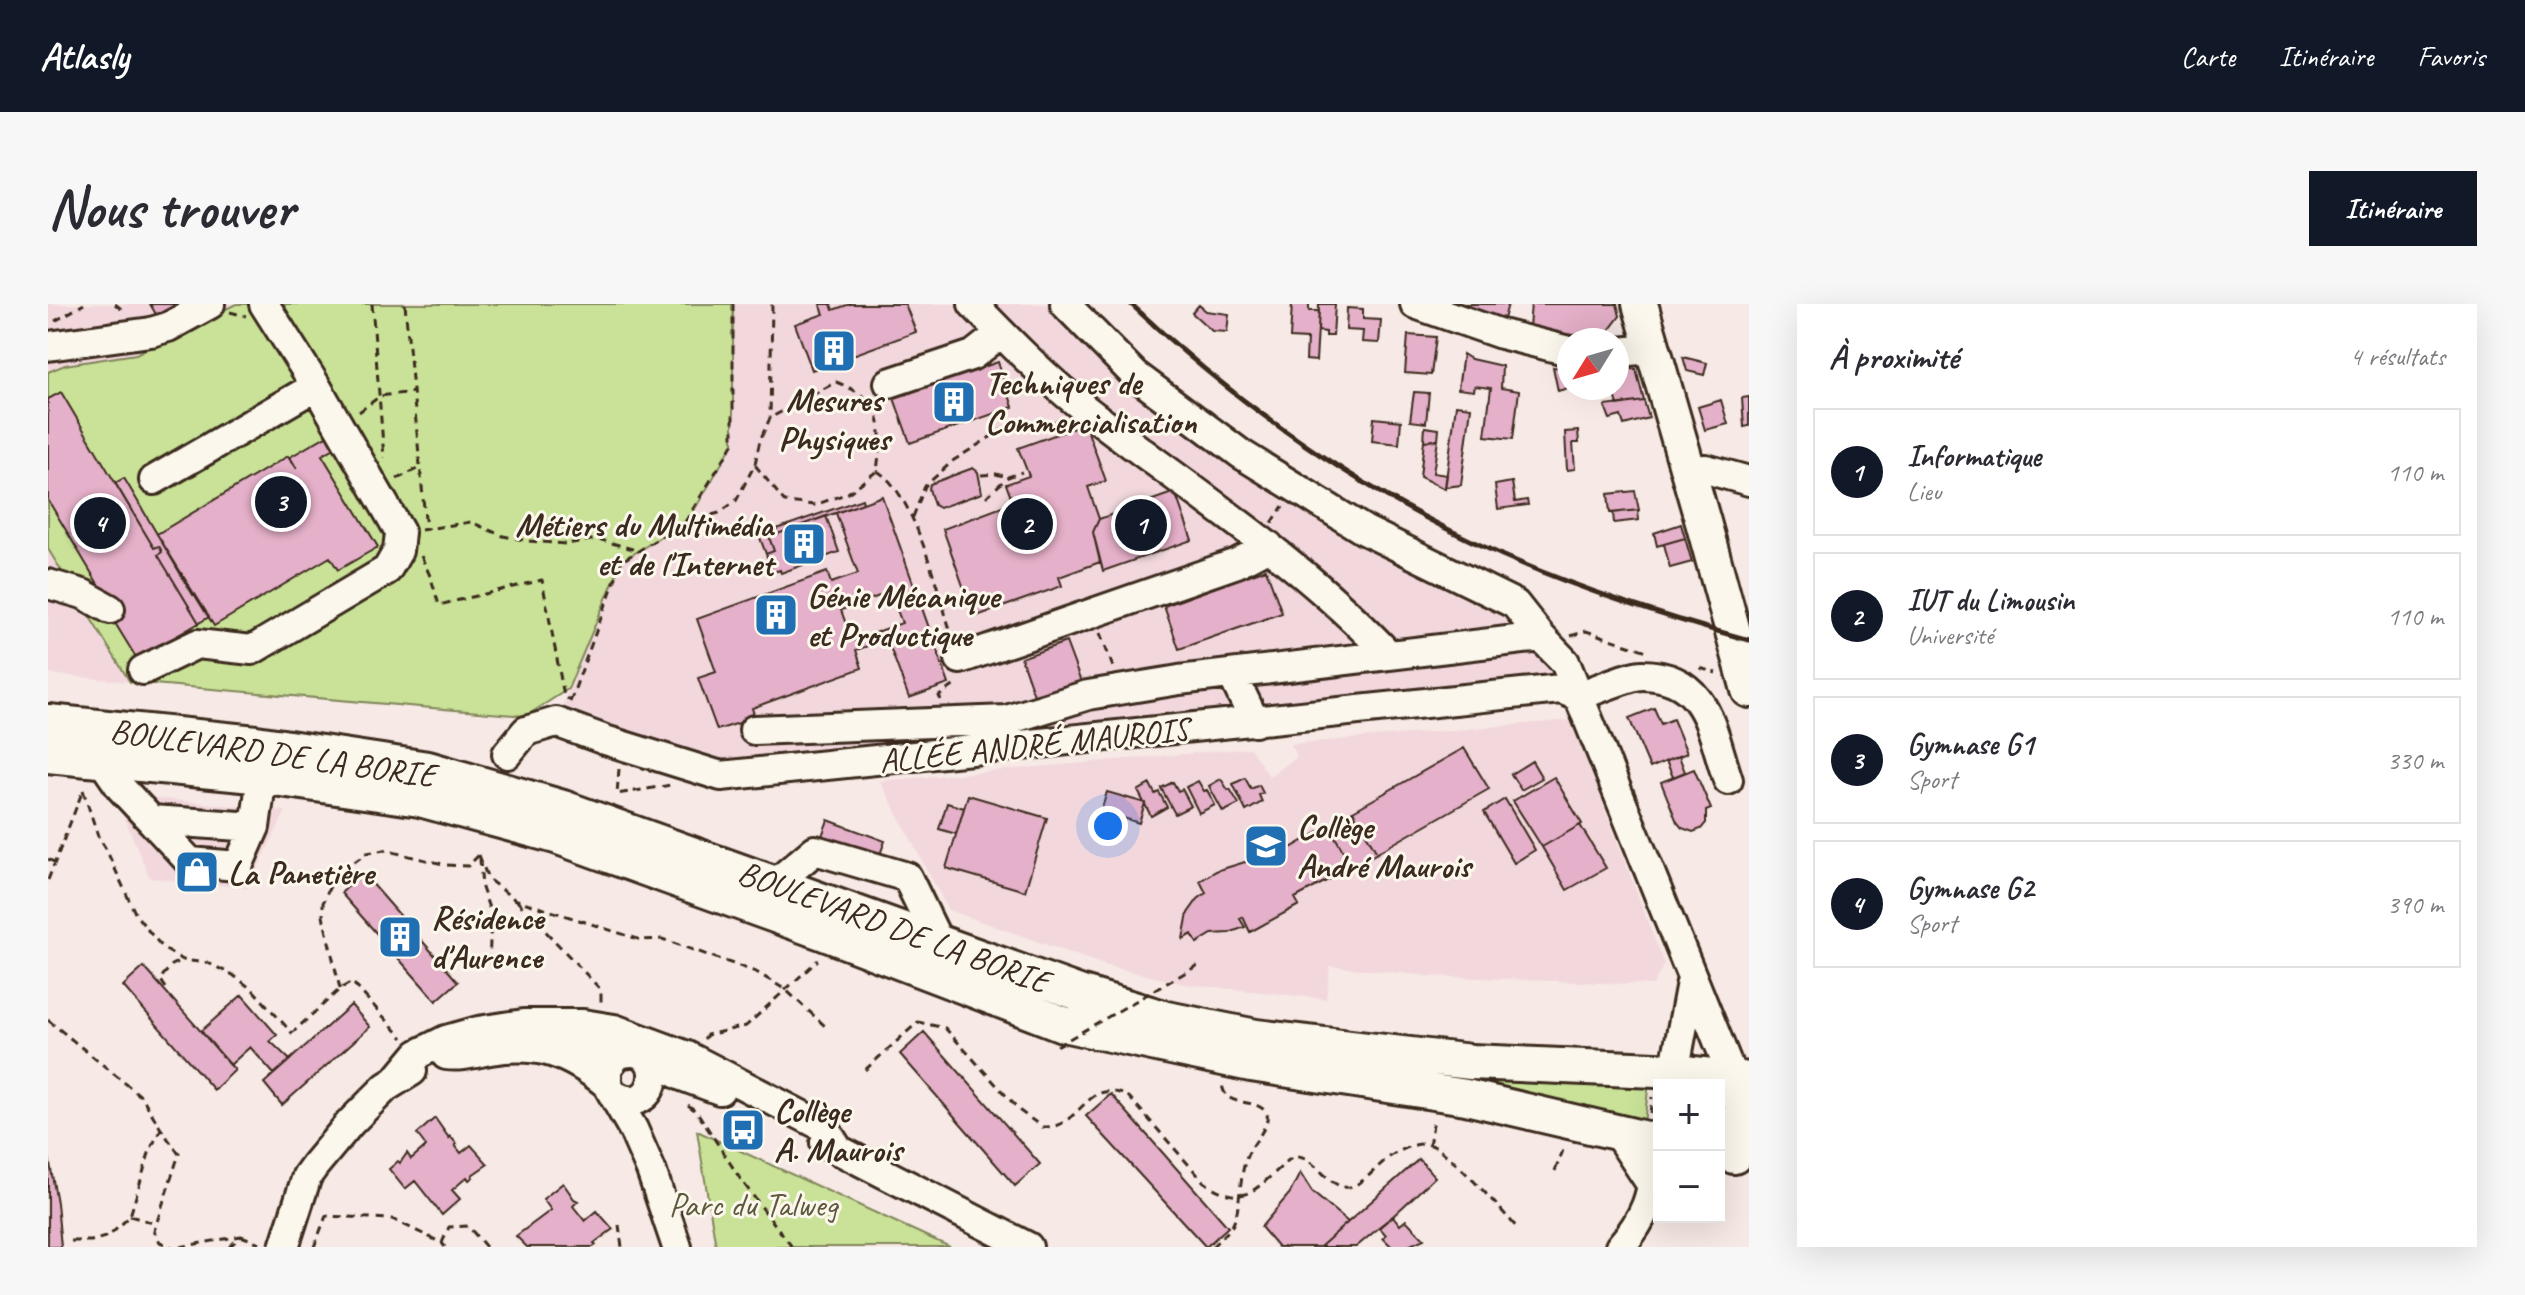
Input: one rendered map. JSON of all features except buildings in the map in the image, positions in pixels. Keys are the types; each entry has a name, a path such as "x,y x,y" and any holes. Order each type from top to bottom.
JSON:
{"main road":[{"path":"1640,304 1749,690"},
{"name":"BOULEVARD DE LA BORIE","path":"48,722 256,743 428,769 563,808 1082,994 1167,1019 1256,1037 1471,1062 1581,1066 1653,1082"},
{"name":"BOULEVARD DE LA BORIE","path":"48,755 262,776 420,799 556,836 822,932 1063,1024 1251,1064 1466,1097 1641,1133"},
{"path":"1736,1149 1742,1101 1741,1079"}],"street":[{"path":"48,346 151,332 168,327 210,304"},
{"path":"143,670 197,644 252,650 387,570 413,531 339,426 264,304"},
{"path":"973,304 1079,404 1270,536 1389,655"},
{"path":"1065,304 1135,375 1241,454 1364,530 1515,604 1565,662 1692,977 1741,1079"},
{"path":"1415,304 1501,334 1557,348"},
{"path":"889,383 973,355 1001,333"},
{"path":"1629,351 1653,349"},
{"path":"154,480 316,386"},
{"path":"1688,470 1706,469 1749,481"},
{"path":"960,659 1237,563 1270,536"},
{"path":"48,584 83,594 110,609"},
{"name":"ALLÉE ANDRÉ MAUROIS","path":"754,730 945,709 1007,720 1088,695 1232,674 1541,637"},
{"path":"1232,674 1255,722"},
{"path":"1583,708 1641,675 1689,687 1703,704 1728,780"},
{"name":"ALLÉE ANDRÉ MAUROIS","path":"563,711 605,740 721,776 1561,689 1583,708"},
{"path":"507,754 526,731 563,711"},
{"path":"101,759 121,788 190,862 238,866 255,827 262,776"},
{"path":"151,820 255,827"},
{"path":"776,883 815,850 907,877 938,941"},
{"path":"1667,1079 1692,977"},
{"path":"284,1247 307,1176 350,1123 398,1078 418,1054 446,1040 478,1031 524,1024 583,1024 627,1033 723,1091 1028,1247"},
{"path":"398,1078 456,1047 526,1033 579,1038 617,1055"},
{"path":"446,1055 460,1057 510,1048 552,1051 572,1058 625,1100 647,1081 684,1066"},
{"path":"633,1129 647,1081 635,1052 626,1052 617,1055 607,1068 610,1089 633,1129 651,1170 677,1247"},
{"path":"1620,1247 1647,1209 1653,1187 1641,1133"},
{"path":"1637,1247 1659,1223"}],"path":[{"path":"48,325 84,304"},
{"path":"372,304 385,468"},
{"path":"405,304 420,468 413,531 416,547 431,578 439,605 542,580 564,696 563,711"},
{"path":"685,522 733,444 733,304"},
{"path":"563,711 622,561 685,522 719,513 736,501 755,464 760,440 770,418 772,304"},
{"path":"755,464 785,502 815,505 848,493 877,471 880,447 878,416 868,398 857,390 836,382 770,418"},
{"path":"339,426 380,396 414,392"},
{"path":"913,517 925,486 954,460 1003,429 1053,423 1079,404"},
{"path":"396,480 420,468"},
{"path":"877,471 886,476 913,517 960,659 963,680 945,709"},
{"path":"986,497 1008,477 1022,472"},
{"path":"981,475 1008,477"},
{"path":"1270,536 1278,514"},
{"path":"413,531 471,522 503,536 529,541 566,544 598,539 639,551"},
{"path":"1093,613 1121,690"},
{"path":"77,784 121,788"},
{"path":"48,880 83,790 98,836 136,915 164,949 183,960 208,963 233,975 253,990 292,1033 340,989 352,982 418,1054"},
{"path":"340,989 323,916 323,903 329,888 353,863 367,853 384,850 447,865 468,866 479,855"},
{"path":"479,855 488,879 514,899 601,990 601,1011 587,1010 583,1024"},
{"path":"479,855 482,888 491,914 489,968"},
{"path":"48,859 56,863"},
{"path":"514,899 641,940 662,939 756,972 786,990 826,1027"},
{"path":"166,988 160,979 172,965 183,960"},
{"path":"792,1247 741,1180 697,1112 677,1094 684,1066 707,1035 746,1026 818,960"},
{"path":"1065,1051 1054,1046 1202,963"},
{"path":"48,1020 142,1097 179,1154 154,1231 160,1242 172,1247"},
{"path":"865,1070 918,1022 945,1028 1020,1111 1042,1127 1057,1125 1098,1094 1120,1092 1129,1097 1203,1181 1217,1190 1238,1196 1252,1193 1289,1159 1306,1159 1335,1183 1347,1187 1354,1186 1388,1157 1416,1144 1429,1145 1447,1155 1519,1230"},
{"path":"1212,1247 1233,1226 1240,1177 1248,1153 1267,1125 1266,1112 1257,1106 1229,1098 1222,1084 1216,1083"},
{"path":"1641,1133 1653,1110"},
{"path":"1429,1145 1434,1119"},
{"path":"71,1241 91,1241 109,1236 130,1216 150,1150 161,1129"},
{"path":"1555,1171 1565,1145"},
{"path":"130,1216 155,1223"},
{"path":"314,1247 326,1216 392,1219 444,1245 449,1227 468,1226 486,1247"},
{"path":"619,1225 622,1247"},
{"path":"229,1247 241,1236"},
{"path":"180,1247 241,1236 270,1247"}],"shaded area":[{"path":"48,304 236,304 136,354 65,365 48,372"},
{"path":"733,304 1065,304 1241,454 1515,604 1578,696 721,776 556,722 622,561 685,522 733,444"},
{"path":"48,549 130,682 48,674"},
{"name":"Collège André Maurois","path":"1571,720 1664,964 1653,985 1428,976 1330,966 1326,999 1185,984 1107,966 948,910 880,781 1250,748 1269,776 1297,757 1290,744"},
{"path":"114,794 286,811 248,888 150,878"}],"green space":[{"path":"236,304 733,304 733,444 685,522 622,561 568,689 526,716 130,682 48,549 48,372 65,365 136,354"},
{"path":"1441,1071 1649,1082 1644,1123 1440,1076"},
{"name":"Parc du Talweg","path":"697,1131 950,1247 716,1247"}],"railway":[{"path":"1131,304 1260,413 1402,505 1502,555 1562,580 1749,640"}],"place":[{"name":"Mesures Physiques","path":"834,351"},
{"name":"Techniques de Commercialisation","path":"954,402"},
{"name":"Gymnase G1","path":"281,502"},
{"name":"Gymnase G2","path":"100,523"},
{"name":"IUT du Limousin","path":"1027,524"},
{"name":"Informatique","path":"1141,525"},
{"name":"Métiers du Multimédia et de l'Internet","path":"804,544"},
{"name":"Génie Mécanique et Productique","path":"776,615"},
{"name":"Collège André Maurois","path":"1266,846"},
{"name":"La Panetière","path":"197,872"},
{"name":"Résidence d'Aurence","path":"400,937"},
{"name":"Collège A. Maurois","path":"743,1130"}]}
